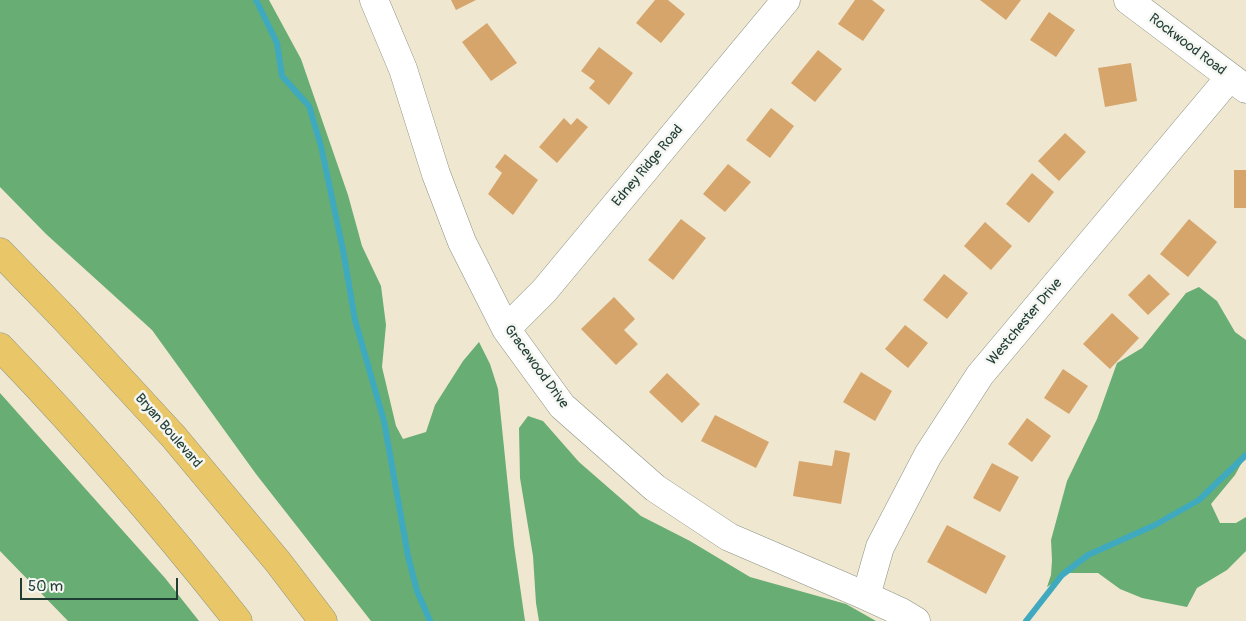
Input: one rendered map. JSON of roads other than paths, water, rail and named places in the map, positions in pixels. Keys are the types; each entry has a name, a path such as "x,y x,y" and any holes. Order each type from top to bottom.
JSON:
{"highway":[{"name":"Bryan Boulevard","path":"0,252 173,436 278,562 323,621"},
{"path":"0,347 128,487 238,621"}],"street":[{"name":"Gracewood Drive","path":"374,0 403,69 436,174 462,242 506,329 562,406 655,488 729,537 866,596 916,621"},
{"name":"Edney Ridge Road","path":"506,329 544,291 786,0"},
{"name":"Rockwood Road","path":"1128,0 1238,83"},
{"name":"Westchester Drive","path":"866,596 880,547 928,455 980,375 1238,83"}],"waterway":[{"path":"256,0 277,43 282,76 309,106 321,146 343,250 355,320 384,421 408,556 417,591 430,621"},
{"path":"1026,621 1062,575 1088,555 1155,525 1199,500 1246,455"}]}
